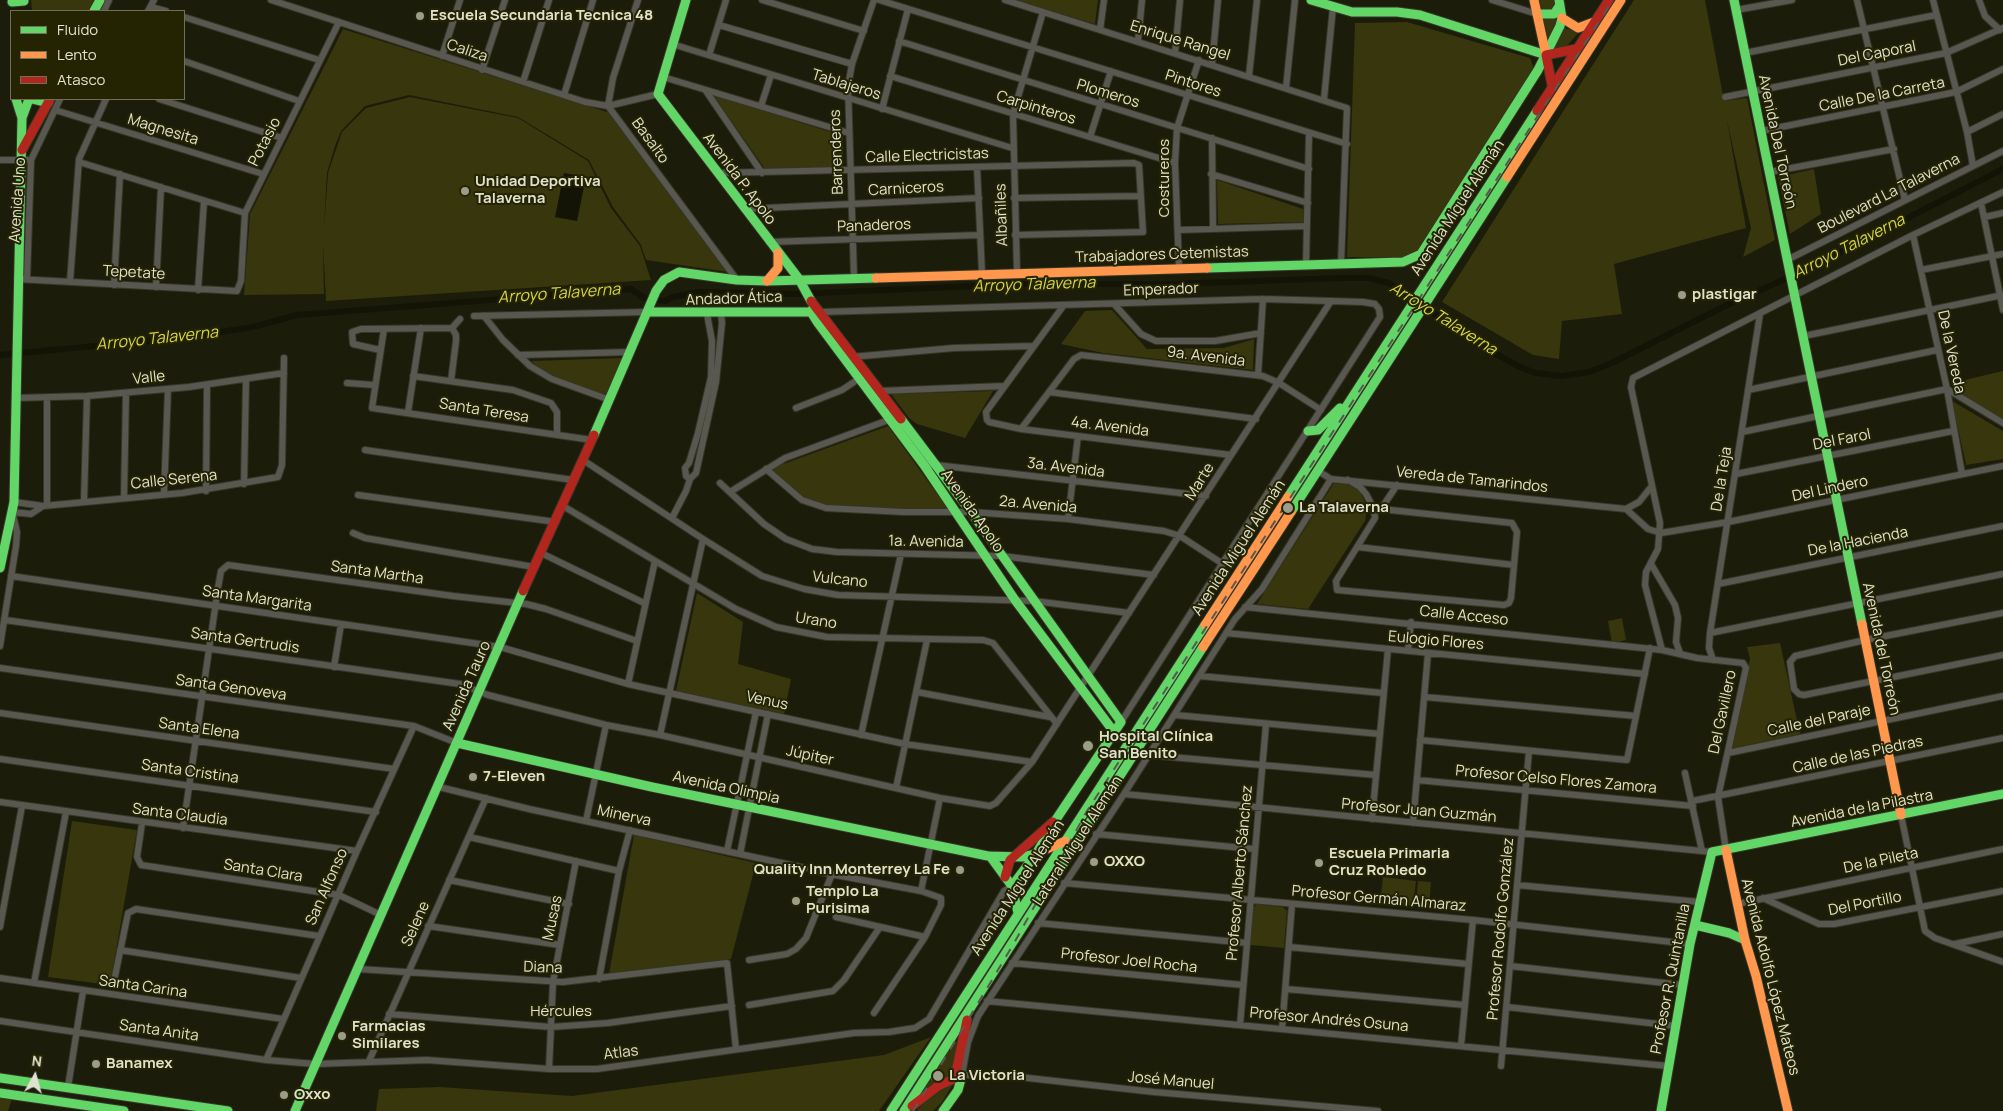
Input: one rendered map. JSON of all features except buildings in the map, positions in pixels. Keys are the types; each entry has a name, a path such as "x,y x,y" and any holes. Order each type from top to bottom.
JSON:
{"main road":[{"path":"658,94 686,0"},
{"path":"1311,0 1352,12 1397,12 1420,15 1546,55 1576,49"},
{"path":"1534,0 1552,85"},
{"name":"Avenida Miguel Alemán","path":"891,1111 1400,324 1552,85 1609,0"},
{"name":"Avenida Miguel Alemán","path":"906,1111 972,1004 1622,0"},
{"name":"Avenida Del Torreón","path":"1734,0 1794,293"},
{"path":"12,5 24,1"},
{"path":"1537,14 1554,14 1559,2"},
{"path":"1559,2 1562,18 1578,28 1595,21"},
{"name":"Trabajadores Cetemistas","path":"669,276 679,272 737,280 802,284 854,277 1403,262 1414,259 1421,254 1546,55 1562,18"},
{"name":"Avenida P. Apolo","path":"658,94 802,284"},
{"path":"16,100 22,118 21,156"},
{"path":"22,118 30,100"},
{"path":"34,100 51,104"},
{"name":"Avenida Uno","path":"0,568 7,529 13,510 16,365 22,279 21,156 51,104"},
{"path":"767,281 778,268 778,253"},
{"name":"Avenida Tauro","path":"295,1111 573,480 632,352 654,311 657,289 669,276"},
{"name":"Avenida Apolo","path":"802,284 842,357 879,391 924,465 954,511 987,555 1015,600 1114,732"},
{"name":"Avenida del Torreón","path":"1794,293 1838,500 1872,681 1900,815"},
{"name":"Avenida Apolo","path":"815,308 853,357 863,377 894,418 936,464 1121,722"},
{"name":"Andador Ática","path":"654,311 707,314 815,308"},
{"path":"1308,430 1318,430 1350,401"},
{"name":"Avenida Miguel Alemán","path":"1008,888 1036,854 1055,821 1121,722"},
{"name":"Avenida Olimpia","path":"457,743 597,775 990,856 1036,854"},
{"name":"Avenida de la Pilastra","path":"1712,852 2003,794"},
{"name":"Avenida Miguel Alemán","path":"1008,888 1005,877 1007,865 1014,856 1055,821"},
{"path":"1036,854 1066,840"},
{"name":"Avenida Adolfo López Mateos","path":"1726,850 1745,940 1756,976 1788,1111"},
{"name":"Profesor R. Quintanilla","path":"1661,1111 1690,944 1712,852"},
{"path":"990,856 1005,877"},
{"path":"1008,888 1018,913"},
{"path":"1695,925 1730,933 1745,940"},
{"path":"962,1075 957,1070 958,1056 972,1004"},
{"path":"906,1111 938,1086 962,1075"},
{"path":"943,1111 955,1095 962,1075"},
{"path":"0,1078 228,1111"},
{"path":"0,1093 124,1111"}],"street":[{"name":"Caliza","path":"271,0 284,2 482,70 564,95 608,106 658,94"},
{"path":"442,56 460,0"},
{"path":"482,70 504,0"},
{"path":"522,82 549,0"},
{"path":"564,95 593,0"},
{"path":"608,106 613,78 638,0"},
{"path":"709,55 726,0"},
{"path":"762,0 864,31"},
{"name":"Barrenderos","path":"854,277 847,99 852,64 874,0"},
{"name":"Pintores","path":"879,0 1309,134 1347,144"},
{"name":"Enrique Rangel","path":"1004,0 1324,99 1347,108 1347,144"},
{"path":"1100,30 1104,0"},
{"path":"1138,42 1142,0"},
{"path":"1175,53 1180,0"},
{"path":"1212,65 1218,0"},
{"path":"1249,76 1257,0"},
{"path":"1286,88 1295,0"},
{"path":"1492,0 1537,14"},
{"path":"1736,10 1792,0"},
{"path":"1857,0 1905,200"},
{"path":"1933,0 1974,166"},
{"path":"1979,0 1985,16 2001,29"},
{"path":"151,6 163,10"},
{"path":"1324,99 1333,7"},
{"path":"882,109 908,9"},
{"name":"Albañiles","path":"1017,272 1012,148 1013,114 1042,12"},
{"path":"1745,53 1936,15"},
{"path":"185,17 320,60"},
{"name":"Potasio","path":"241,281 245,213 299,101 340,22"},
{"path":"719,25 852,64"},
{"name":"Del Caporal","path":"1725,97 1946,53 2001,29"},
{"name":"Plomeros","path":"899,41 1021,81 1212,138 1309,170"},
{"name":"Tablajeros","path":"672,44 1012,148"},
{"name":"Costureros","path":"1179,268 1175,163 1177,128 1199,60"},
{"path":"185,61 299,101"},
{"name":"Calle De la Carreta","path":"1761,131 1956,92 2003,69"},
{"path":"1090,137 1111,71"},
{"path":"761,106 771,74"},
{"name":"Carpinteros","path":"890,76 1175,163"},
{"path":"663,77 849,133"},
{"path":"706,91 762,173"},
{"path":"70,282 81,150 105,100"},
{"path":"162,100 282,138"},
{"name":"Magnesita","path":"51,104 94,122 263,174"},
{"name":"Avenida Uno","path":"22,279 31,160 51,104"},
{"name":"Basalto","path":"608,106 737,280"},
{"path":"1967,132 2003,114"},
{"path":"1306,264 1309,134"},
{"path":"1212,138 1213,228"},
{"path":"1341,263 1347,144"},
{"path":"1770,172 1894,148"},
{"name":"Boulevard La Talaverna","path":"1788,264 1905,200 2003,151"},
{"path":"0,160 21,156 31,160"},
{"path":"79,162 245,213"},
{"name":"Calle Electricistas","path":"718,173 1138,164 1140,167 1141,196"},
{"path":"977,167 982,273"},
{"path":"114,285 120,174"},
{"path":"1211,174 1308,203"},
{"path":"156,287 162,187"},
{"path":"1662,650 1645,589 1646,572 1657,553 1661,533 1631,387 1633,378 1760,314 1794,293 2003,192"},
{"path":"1014,198 1141,196 1143,232 1015,234"},
{"name":"Carniceros","path":"744,209 979,198"},
{"path":"198,290 204,201"},
{"path":"1980,203 1985,217 2003,310"},
{"path":"1985,217 2003,213"},
{"path":"1178,230 1307,226"},
{"name":"Panaderos","path":"769,242 980,235"},
{"name":"De la Vereda","path":"1913,235 1947,389 1962,474"},
{"path":"1921,270 2003,254"},
{"name":"Tepetate","path":"22,279 234,292 240,288 241,281"},
{"path":"1804,336 2001,295"},
{"path":"1258,376 1263,299"},
{"name":"Emperador","path":"815,308 1114,304 1263,299 1371,303 1379,308"},
{"name":"Marte","path":"1081,688 1331,301"},
{"path":"1114,304 1141,334 1156,341 1215,341 1261,333"},
{"path":"879,391 1004,386 1064,305"},
{"name":"Avenida Miguel Alemán","path":"1121,722 1380,317 1379,308"},
{"path":"474,316 654,311"},
{"path":"672,518 690,479 696,474 716,382 721,313"},
{"path":"690,479 686,476 685,468 689,463 698,433 711,377 712,341 707,314"},
{"name":"De la Teja","path":"1708,648 1760,314"},
{"path":"484,316 503,340 530,366 547,376 610,400"},
{"path":"452,328 460,318"},
{"path":"408,412 420,328"},
{"path":"380,350 353,344 352,332 361,329 452,328"},
{"path":"450,382 456,341 456,335 452,328"},
{"path":"347,383 374,386 384,329"},
{"path":"842,357 954,348 1034,346"},
{"path":"1748,390 1937,350"},
{"path":"518,355 632,352"},
{"name":"9a. Avenida","path":"1048,392 1079,356 1258,376 1279,383 1321,410"},
{"path":"284,358 284,373"},
{"name":"Valle","path":"16,398 87,396 207,386 284,373"},
{"name":"Calle Serena","path":"13,510 84,501 206,491 280,476 282,470 284,373"},
{"path":"412,376 518,391 551,403 557,412 557,435"},
{"path":"796,408 842,390 863,377"},
{"path":"244,484 246,380"},
{"path":"206,491 207,386"},
{"name":"Santa Teresa","path":"374,386 372,408 592,440"},
{"name":"4a. Avenida","path":"1004,386 986,412 987,420 993,424 1231,455"},
{"path":"164,494 168,389"},
{"path":"1742,432 1947,389 2001,420"},
{"path":"1020,429 1048,392 1256,419"},
{"path":"124,498 126,393"},
{"path":"84,501 87,396"},
{"path":"45,505 47,398"},
{"path":"730,492 766,469 800,451 894,418"},
{"name":"Del Farol","path":"1736,474 1953,431"},
{"path":"1068,519 1078,436"},
{"path":"365,450 573,480"},
{"name":"Vulcano","path":"583,460 703,539 762,576 777,582 838,595 1034,601 1129,613"},
{"name":"3a. Avenida","path":"924,465 936,464 1072,482 1206,496"},
{"name":"Del Lindero","path":"1661,533 1728,522 2003,466"},
{"name":"2a. Avenida","path":"766,469 802,500 826,508 904,512 971,512 1068,519 1164,531 1180,536 1223,564"},
{"name":"Vereda de Tamarindos","path":"1318,471 1331,479 1626,508"},
{"name":"Lateral Miguel Alemán","path":"962,1075 971,1032 1012,962 1124,794 1226,633 1245,607 1262,589 1331,479"},
{"path":"1348,480 1366,494 1374,509 1375,518 1336,581 1335,587 1340,591 1504,605 1509,603 1517,532 1512,523 1381,509 1397,485"},
{"name":"1a. Avenida","path":"720,483 764,524 800,545 837,552 1002,556 1154,575"},
{"path":"1651,487 1639,502 1626,508 1648,529 1661,533"},
{"path":"358,495 556,522"},
{"name":"Urano","path":"563,506 736,609 776,627 827,638 983,640 993,643 1057,724"},
{"name":"Avenida Uno","path":"0,646 17,532 13,510"},
{"name":"De la Hacienda","path":"1718,584 2003,526"},
{"path":"353,533 365,538 534,567"},
{"path":"660,734 671,694 703,539"},
{"path":"1358,547 1514,565"},
{"path":"541,553 644,603"},
{"path":"862,735 901,554"},
{"path":"628,684 644,603 655,561"},
{"name":"Santa Martha","path":"215,606 221,571 223,567 232,564 546,609 637,641"},
{"path":"1651,564 1676,605 1678,618 1676,642 1680,653"},
{"path":"1710,633 2003,574"},
{"name":"Santa Margarita","path":"11,576 500,647"},
{"path":"183,828 215,606"},
{"name":"Calle Acceso","path":"1245,607 1411,622 1650,648 1680,653"},
{"path":"2003,613 1795,656 1791,660 1791,666 1794,689 1799,694 1804,695 2003,655"},
{"name":"Santa Gertrudis","path":"5,620 460,684 481,691"},
{"path":"1408,651 1411,622"},
{"path":"334,667 340,624"},
{"name":"Eulogio Flores","path":"1226,633 1645,674"},
{"path":"896,788 927,640"},
{"name":"Venus","path":"500,647 628,684 671,694 905,744 1032,762"},
{"path":"1420,740 1627,760 1650,648"},
{"path":"1697,658 1708,648 1714,660"},
{"path":"1372,819 1388,649"},
{"path":"1413,823 1428,652"},
{"name":"Del Gavillero","path":"1680,653 1697,658 1740,662 1746,666 1718,797 1726,850"},
{"name":"Santa Genoveva","path":"0,668 414,726 457,743"},
{"path":"1200,676 1383,693"},
{"name":"Júpiter","path":"481,691 606,725 660,734 759,758 984,806 993,805 1032,762 1081,688"},
{"path":"917,692 1050,717"},
{"name":"Calle del Paraje","path":"1728,753 2003,696"},
{"path":"1425,697 1636,716"},
{"path":"727,850 756,712"},
{"name":"Santa Elena","path":"0,713 394,769"},
{"path":"740,854 768,714"},
{"path":"1174,715 1380,734"},
{"name":"Profesor Alberto Sánchez","path":"1240,1025 1249,900 1266,724"},
{"path":"586,821 606,725"},
{"name":"San Alfonso","path":"266,1060 319,936 414,726"},
{"name":"Calle de las Piedras","path":"1692,804 2003,738"},
{"name":"Profesor Rodolfo González","path":"1501,1066 1529,751"},
{"path":"1148,755 1376,775"},
{"name":"Santa Cristina","path":"0,759 376,812"},
{"path":"1685,772 1702,851"},
{"name":"Profesor Celso Flores Zamora","path":"1417,780 1692,804"},
{"name":"Minerva","path":"439,787 805,868"},
{"name":"Profesor Juan Guzmán","path":"1124,794 1712,852"},
{"name":"Selene","path":"369,1061 486,798"},
{"path":"921,891 940,798"},
{"name":"Santa Claudia","path":"0,802 357,851"},
{"path":"0,927 22,806"},
{"path":"34,983 66,812"},
{"name":"Avenida del Torreón","path":"1900,815 1924,928 1928,934 2003,962"},
{"name":"Santa Clara","path":"142,822 138,862 141,865 339,895 381,915"},
{"path":"599,978 619,871 630,830"},
{"path":"1096,834 1254,849"},
{"path":"469,838 619,871"},
{"name":"De la Pileta","path":"1763,898 2003,849"},
{"name":"Musas","path":"549,1070 553,982 576,861"},
{"path":"820,872 921,891 941,898 941,905 925,937 874,1013"},
{"path":"748,960 787,954 796,949 806,938 832,874"},
{"path":"449,880 569,904"},
{"name":"Profesor Germán Almaraz","path":"1064,883 1473,920 1690,944"},
{"path":"1517,885 1700,902"},
{"name":"Atlas","path":"315,1064 427,1060 549,1070 610,1067 854,1033 889,1032 915,1028 927,1022 1008,888"},
{"name":"Del Portillo","path":"1763,898 1804,918 1824,924 1834,924 2003,891"},
{"path":"1737,904 1763,898"},
{"path":"1282,1029 1292,904"},
{"path":"114,981 128,912 136,909 319,936"},
{"path":"836,917 925,937"},
{"path":"1461,1046 1473,920"},
{"path":"1038,923 1246,943"},
{"path":"428,926 560,945"},
{"path":"749,1005 833,991 844,980 880,927"},
{"path":"1954,944 2003,934"},
{"path":"1289,947 1468,964"},
{"path":"120,950 301,978"},
{"name":"Profesor Joel Rocha","path":"1012,962 1243,985"},
{"name":"Diana","path":"358,968 553,982 727,963 732,1006"},
{"path":"1510,966 1683,985"},
{"name":"Santa Carina","path":"0,978 283,1019"},
{"path":"1286,988 1465,1005"},
{"path":"68,1087 83,991"},
{"name":"Profesor Andrés Osuna","path":"988,1001 1668,1066"},
{"path":"732,1006 736,1049"},
{"name":"Hércules","path":"389,1014 551,1026 608,1024 732,1006"},
{"path":"1507,1007 1676,1026"},
{"name":"Santa Anita","path":"0,1021 266,1060 315,1064"},
{"name":"José Manuel","path":"962,1075 1010,1076 1162,1093 1378,1111"}],"shaded area":[{"path":"31,0 94,0 89,10 32,10"},
{"path":"1015,0 1098,0 1095,24"},
{"path":"1538,0 1556,0 1557,7 1551,13 1540,10"},
{"path":"1634,0 1705,0 1724,101 1747,98 1775,240 1743,257 1751,228 1727,121 1746,228 1614,264 1622,314 1562,321 1559,359 1533,355 1442,302"},
{"path":"1556,17 1560,19 1548,42 1542,18"},
{"path":"1407,22 1530,58 1534,69 1415,257 1347,257 1355,23"},
{"path":"1564,26 1567,29 1580,31 1565,48 1550,52"},
{"path":"343,29 610,113 728,272 646,260 641,245 613,207 589,160 518,117 409,95 365,106 341,131 327,173 324,229 328,173 342,132 366,108 410,97 518,118 588,161 611,208 640,246 651,280 326,301 323,244 324,294 244,295 250,214"},
{"path":"713,95 843,136 843,167 765,169"},
{"path":"1814,169 1821,214 1790,234 1778,177"},
{"path":"564,173 586,177 577,221 555,217"},
{"path":"1217,180 1303,209 1303,222 1218,224"},
{"path":"1112,310 1147,349 1224,348 1254,339 1253,370 1103,353 1061,344 1085,311"},
{"path":"622,358 605,399 554,380 531,361"},
{"path":"2003,371 2003,419 1954,391 1952,383"},
{"path":"993,391 965,438 917,424 909,418 891,394"},
{"path":"1952,401 2003,431 2003,459 1966,465"},
{"path":"888,426 948,509 830,507 808,500 772,472 775,467"},
{"path":"1334,483 1348,484 1360,491 1367,507 1365,521 1308,609 1257,604"},
{"path":"697,593 743,622 738,664 791,679 784,714 676,691"},
{"path":"1622,618 1626,640 1612,643 1608,621"},
{"path":"1780,643 1800,734 1729,749 1750,659 1747,647"},
{"path":"72,821 137,830 110,985 48,977"},
{"path":"634,835 756,863 731,959 609,974"},
{"path":"1383,877 1416,881 1413,906 1380,902"},
{"path":"1418,881 1431,882 1429,907 1416,906"},
{"path":"1257,904 1283,907 1287,911 1284,948 1250,945 1253,908"},
{"path":"931,1037 879,1111 376,1111 379,1089 440,1087 572,1096 884,1055"},
{"path":"953,1040 957,1041 953,1077 919,1094"},
{"path":"955,1081 942,1102 933,1111 916,1111 932,1095"},
{"path":"0,1097 12,1099 8,1111 0,1111"}],"waterway":[{"name":"Arroyo Talaverna","path":"0,355 189,337 253,327 297,315 631,289 644,298 665,301 673,297 700,292 795,294 1021,284 1172,284 1368,278 1389,283 1489,350 1520,367 1536,373 1562,376 1589,372 1612,363 1729,304 1816,265 2003,169"}],"railway":[{"path":"913,1111 1013,945 1087,811 1613,0"}],"traffic: fast":[{"path":"95,10 100,0"},
{"path":"686,0 658,94 799,279 811,301"},
{"path":"1311,0 1352,12 1397,12 1420,15 1546,55"},
{"path":"1207,268 1403,262 1421,254 1538,70 1560,26 1562,18 1559,0"},
{"path":"1734,0 1862,624"},
{"path":"12,2 24,1"},
{"path":"1537,14 1554,14 1560,5"},
{"path":"16,100 22,118"},
{"path":"0,568 14,502 22,118 29,100"},
{"path":"36,100 48,103"},
{"path":"1288,497 1537,111"},
{"path":"1291,512 1507,177"},
{"path":"594,435 656,291 664,280 679,272 737,280 767,281 876,278"},
{"path":"814,306 811,312 818,323 924,465 1015,600 1114,732"},
{"path":"647,312 816,312"},
{"path":"1308,431 1318,430 1340,408"},
{"path":"901,419 971,512 1121,722 1055,821 1036,854 1012,886 990,856"},
{"path":"295,1111 523,591"},
{"path":"891,1111 1205,625"},
{"path":"904,1111 1203,647"},
{"path":"457,743 652,787 988,856 1022,857 1036,854"},
{"path":"1661,1111 1690,944 1712,852 2003,794"},
{"path":"1012,886 1018,913"},
{"path":"1695,925 1729,933 1745,940"},
{"path":"943,1111 958,1090 962,1075"},
{"path":"0,1078 228,1111"},
{"path":"0,1093 124,1111"}],"traffic: slow":[{"path":"1534,0 1546,55"},
{"path":"1507,177 1621,0"},
{"path":"1562,18 1578,28 1594,22"},
{"path":"767,281 778,268 778,253"},
{"path":"876,278 1207,268"},
{"path":"1205,625 1288,497"},
{"path":"1203,647 1291,512"},
{"path":"1862,624 1901,815"},
{"path":"1036,854 1065,841"},
{"path":"1726,850 1745,940 1756,976 1788,1111"}],"traffic: jam":[{"path":"1537,111 1609,0"},
{"path":"1552,85 1546,55 1576,49"},
{"path":"22,150 49,100"},
{"path":"811,301 901,419"},
{"path":"523,591 594,435"},
{"path":"1005,877 1010,860 1053,822"},
{"path":"912,1106 938,1086 962,1075 957,1072 957,1067 967,1020"}],"place":[{"name":"Escuela Secundaria Tecnica 48","path":"420,16"},
{"name":"Unidad Deportiva Talaverna","path":"465,191"},
{"name":"plastigar","path":"1682,295"},
{"name":"La Talaverna","path":"1288,508"},
{"name":"Hospital Clínica San Benito","path":"1088,746"},
{"name":"7-Eleven","path":"473,777"},
{"name":"OXXO","path":"1094,862"},
{"name":"Escuela Primaria Cruz Robledo","path":"1319,863"},
{"name":"Quality Inn Monterrey La Fe","path":"960,870"},
{"name":"Templo La Purisima","path":"796,901"},
{"name":"Farmacias Similares","path":"342,1036"},
{"name":"Banamex","path":"96,1064"},
{"name":"La Victoria","path":"938,1076"},
{"name":"Oxxo","path":"284,1095"}]}
